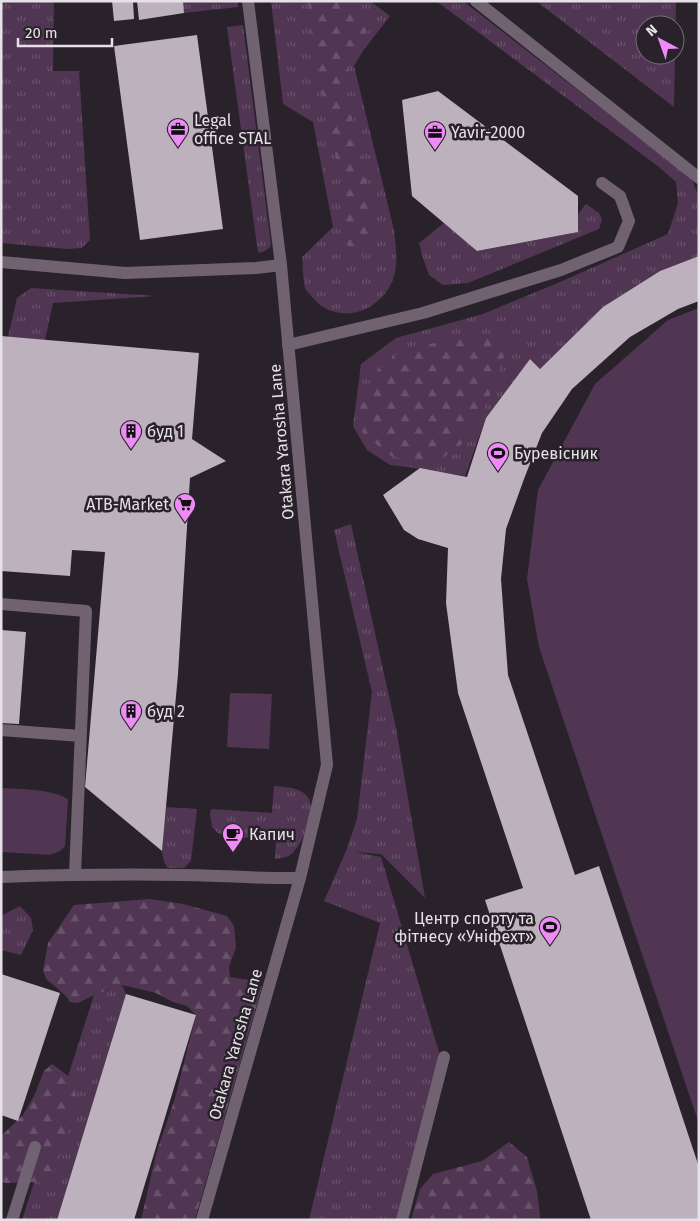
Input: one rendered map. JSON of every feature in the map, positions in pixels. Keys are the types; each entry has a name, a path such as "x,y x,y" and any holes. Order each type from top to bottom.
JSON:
{"street":[{"name":"Otakara Yarosha Lane","path":"202,1220 300,878 327,765 281,266 248,1"},
{"path":"476,1 699,178"},
{"path":"288,345 422,313 561,270 618,247 629,221 620,196 602,183"},
{"path":"1,262 125,273 281,266"},
{"path":"1,604 86,611 75,874"},
{"path":"1,730 81,736"},
{"path":"1,877 75,874 300,878"},
{"path":"402,1220 444,1057"},
{"path":"12,1220 35,1147"}],"green space":[{"path":"1,1 54,1 53,71 79,71 90,240 82,248 68,249 1,243"},
{"path":"182,1 238,1 238,7 184,13"},
{"path":"271,1 370,1 390,16 354,66 394,230 396,244 395,271 391,284 378,301 360,311 340,313 330,310 319,304 305,288 302,257 333,227 313,122 283,104"},
{"path":"308,1 349,1 359,8 371,25 351,55 345,92 365,173 375,230 374,240 362,255 348,249 344,194 310,28"},
{"path":"436,1 463,1 691,178 699,197 699,256 660,271 603,307 540,369 530,359 486,418 465,476 390,465 367,450 353,426 361,364 396,338 483,314 668,234 678,203 676,182 659,167"},
{"path":"536,1 676,1 676,15 635,15 635,65 675,65 674,107"},
{"path":"243,25 271,245 266,250 258,253 227,27"},
{"path":"586,204 599,213 602,220 599,229 468,283 443,285 429,275 419,243 444,223 478,251 578,232 578,214"},
{"path":"31,288 157,296 53,303 45,340 8,337 17,298"},
{"path":"699,308 699,1124 539,647 527,579 538,490 595,384 668,320"},
{"path":"501,334 508,345 487,403 462,444 441,459 420,464 389,455 364,434 360,405 373,375 387,361 404,350 457,336"},
{"path":"351,524 396,728 425,898 381,854 354,852 381,857 439,1052 396,1220 309,1220 380,923 324,901 346,851 357,819 372,692 334,530"},
{"path":"230,693 272,694 269,749 227,747"},
{"path":"274,786 300,791 307,796 310,802 310,818 304,836 295,851 290,855 275,859 276,837 228,838 218,833 212,827 211,809 272,813"},
{"path":"1,788 46,792 63,796 68,800 65,846 60,851 50,855 1,852"},
{"path":"166,807 197,809 191,861 184,868 168,868 164,862 162,851"},
{"path":"150,899 183,904 227,916 234,926 236,947 229,967 230,977 256,981 262,987 195,1220 141,1220 156,1154 175,1098 196,1015 187,1006 173,1002 156,993 122,985 78,1003 70,1002 66,996 46,979 43,970 48,943 74,905"},
{"path":"20,906 31,918 33,930 21,955 1,950 1,916"},
{"path":"122,985 126,994 57,1220 22,1220 94,995"},
{"path":"52,1064 71,1078 77,1099 70,1127 53,1174 42,1182 5,1183 1,1181 1,1136 23,1115 34,1096 44,1071"},
{"path":"509,1142 527,1157 537,1191 539,1220 411,1220 420,1189 433,1174 482,1161"}],"building":[{"path":"112,1 133,1 134,19 114,21"},
{"path":"137,1 183,1 184,13 139,20"},
{"path":"197,35 223,229 140,240 114,46"},
{"path":"438,91 578,196 578,232 477,251 412,196 402,100"},
{"path":"699,256 699,301 678,309 630,337 572,389 542,433 506,529 501,579 508,675 575,875 599,866 699,1167 699,1220 591,1220 485,900 523,888 458,693 446,603 448,548 418,539 404,530 383,495 420,468 467,477 486,418 530,359 540,369 603,307 660,271"},
{"path":"1,336 199,353 192,439 226,461 190,478 178,674 162,851 85,787 105,552 72,550 70,576 1,571"},
{"path":"1,630 26,632 19,724 1,723"},
{"path":"1,974 60,993 18,1121 1,1115"},
{"path":"126,994 196,1015 134,1220 57,1220"}],"place":[{"name":"Legal office STAL","path":"178,148"},
{"name":"Yavir-2000","path":"435,151"},
{"name":"буд 1","path":"131,450"},
{"name":"Буревісник","path":"498,472"},
{"name":"ATB-Market","path":"185,523"},
{"name":"буд 2","path":"131,730"},
{"name":"Капич","path":"233,853"},
{"name":"Центр спорту та фітнесу «Уніфехт»","path":"550,946"}]}
